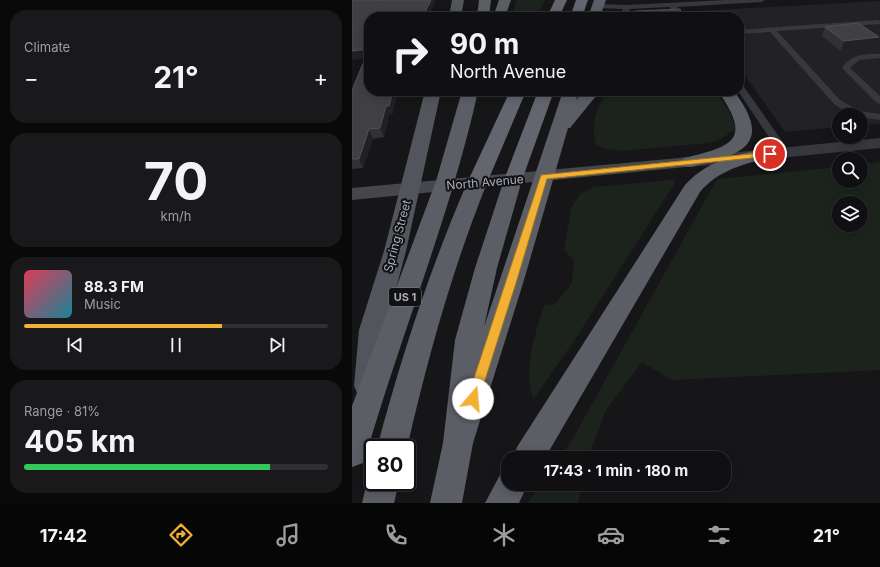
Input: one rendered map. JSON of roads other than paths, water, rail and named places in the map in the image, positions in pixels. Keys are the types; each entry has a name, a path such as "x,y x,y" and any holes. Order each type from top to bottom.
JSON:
{"highway":[{"path":"484,12 485,0"},
{"path":"501,12 505,0"},
{"path":"555,12 561,0"},
{"path":"578,12 582,0"},
{"name":"US 1","path":"366,408 445,186 469,96"},
{"path":"466,111 472,96"},
{"path":"394,439 413,365 436,290 477,183 516,96"},
{"path":"446,503 458,444 468,340 486,268 513,180 544,96"},
{"path":"458,444 512,280 569,96"},
{"path":"557,133 588,96"},
{"path":"690,162 716,155 729,149 739,142 746,132 743,116 729,96"},
{"path":"532,451 692,188 703,177 717,168 733,161 754,156"},
{"name":"Spring Street","path":"352,452 366,408"},
{"path":"378,503 381,491"},
{"path":"501,503 508,491"}],"main road":[{"path":"456,12 458,0"},
{"name":"Spring Street","path":"366,408 372,330 386,276 395,251 432,96"},
{"name":"North Avenue","path":"352,194 513,180 690,162"}],"street":[{"name":"North Avenue","path":"690,162 880,143"}],"lane":[{"path":"656,0 662,6"},
{"path":"631,12 662,6 762,0"},
{"path":"674,5 675,12"},
{"path":"597,8 620,12"},
{"path":"744,32 876,22"},
{"path":"772,30 840,105 857,114 880,117"},
{"path":"880,56 858,58 849,62 846,68 880,101"},
{"path":"744,93 785,152"}]}
